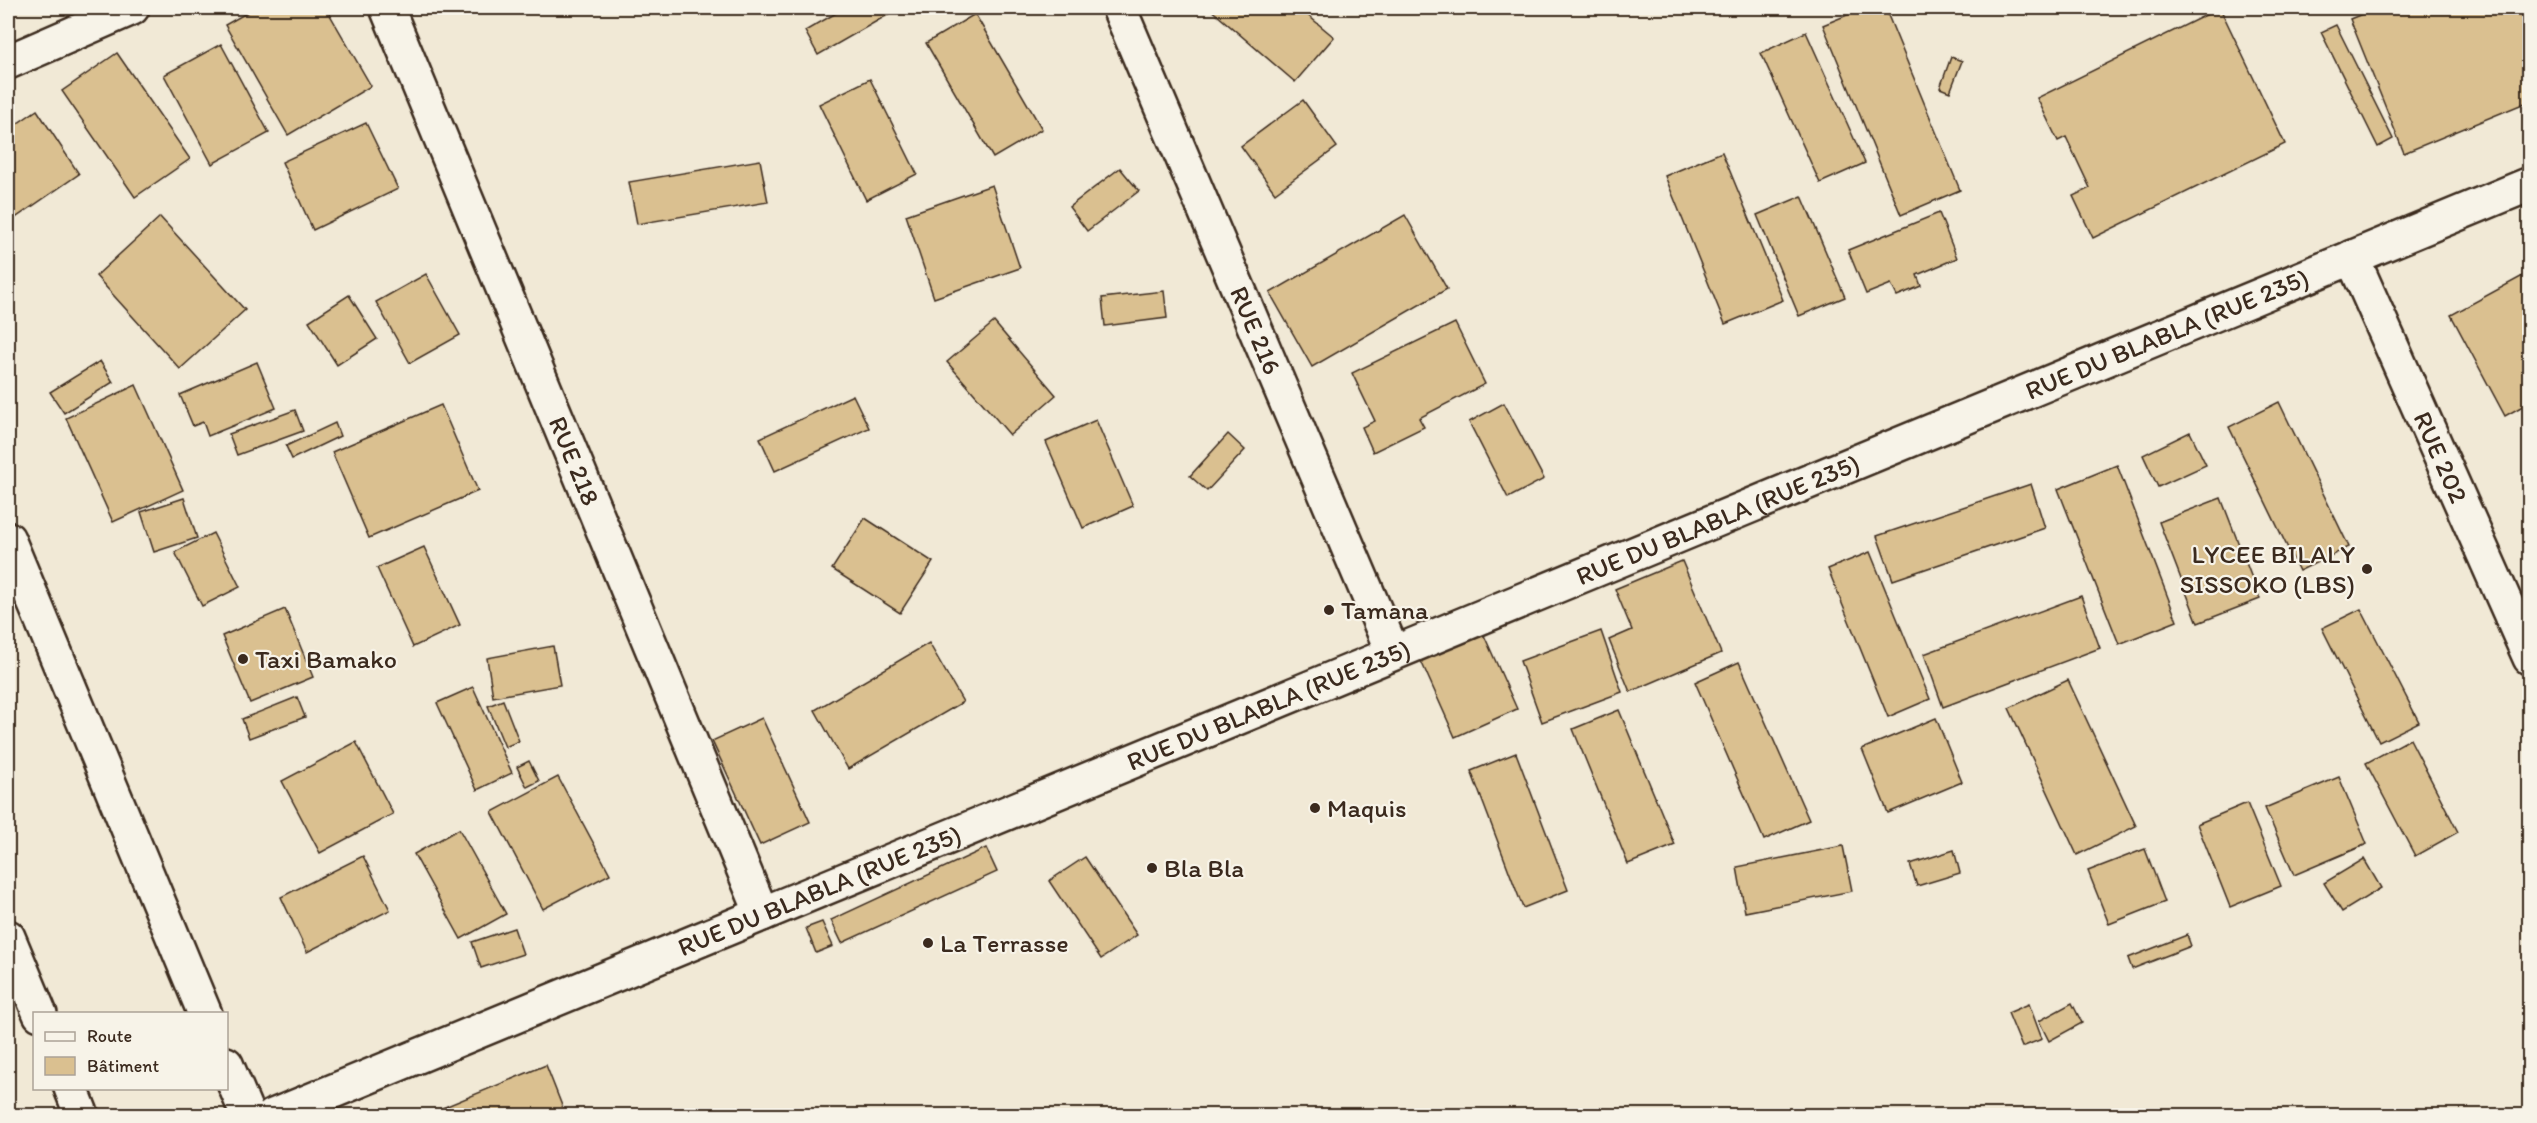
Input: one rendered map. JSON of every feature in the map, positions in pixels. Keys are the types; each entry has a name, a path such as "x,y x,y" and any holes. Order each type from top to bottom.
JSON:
{"street":[{"path":"8,62 132,8"},
{"name":"RUE 218","path":"387,8 762,914"},
{"name":"RUE 216","path":"1119,8 1393,653"},
{"name":"RUE DU BLABLA (RUE 235)","path":"273,1116 2529,184"},
{"name":"RUE 202","path":"2352,257 2529,658"},
{"path":"8,539 204,1012"},
{"path":"8,937 39,1012"},
{"path":"228,1069 248,1116"},
{"path":"71,1090 82,1116"}],"building":[{"path":"255,8 326,8 371,86 288,135 225,25"},
{"path":"835,8 887,8 891,13 818,55 805,31 838,12"},
{"path":"1209,8 1299,8 1334,37 1295,82"},
{"path":"1864,8 1885,8 1960,190 1901,215 1823,25"},
{"path":"2220,8 2285,144 2093,238 2073,196 2090,188 2066,137 2058,141 2037,98"},
{"path":"2377,8 2530,8 2530,101 2404,153 2350,19"},
{"path":"975,14 1042,129 993,158 926,43"},
{"path":"2336,25 2393,139 2378,147 2321,32"},
{"path":"1806,32 1865,163 1820,183 1761,53"},
{"path":"221,44 269,133 212,164 164,75"},
{"path":"117,53 190,159 135,197 62,91"},
{"path":"1951,57 1962,61 1950,92 1940,88"},
{"path":"870,79 917,174 866,200 819,104"},
{"path":"1303,100 1337,147 1275,193 1241,146"},
{"path":"37,110 79,174 8,223 8,130"},
{"path":"366,123 398,189 313,230 282,162"},
{"path":"1722,152 1783,300 1725,324 1665,176"},
{"path":"760,160 768,202 637,224 629,182"},
{"path":"1120,168 1139,191 1087,231 1069,207"},
{"path":"992,185 1020,268 934,298 906,215"},
{"path":"1802,196 1845,297 1799,316 1757,215"},
{"path":"1939,213 1957,258 1917,275 1921,286 1897,296 1891,284 1866,294 1848,250"},
{"path":"1405,215 1447,289 1312,367 1270,293"},
{"path":"160,217 245,310 180,369 96,276"},
{"path":"2530,272 2530,402 2505,416 2451,315"},
{"path":"426,274 460,335 410,363 376,302"},
{"path":"1164,291 1167,318 1105,326 1102,298"},
{"path":"349,295 377,339 337,365 309,321"},
{"path":"994,322 1056,395 1010,435 947,362"},
{"path":"1455,323 1485,384 1419,418 1424,427 1373,452 1362,427 1375,421 1352,373"},
{"path":"100,361 113,382 64,413 50,392"},
{"path":"257,362 276,408 208,436 203,422 193,426 180,395"},
{"path":"136,385 183,490 113,522 66,418"},
{"path":"853,395 869,428 775,471 760,438"},
{"path":"2279,402 2349,547 2299,571 2229,427"},
{"path":"1504,403 1544,479 1508,498 1469,422"},
{"path":"441,405 478,491 369,538 332,452"},
{"path":"295,410 303,431 237,455 229,434"},
{"path":"1096,420 1133,506 1083,528 1046,442"},
{"path":"335,423 340,436 292,459 286,446"},
{"path":"2190,432 2206,465 2158,487 2143,455"},
{"path":"1228,434 1245,450 1207,491 1190,476"},
{"path":"2117,465 2177,621 2119,644 2058,489"},
{"path":"2031,484 2045,528 1893,580 1877,536"},
{"path":"184,498 197,538 154,552 141,512"},
{"path":"2221,498 2260,599 2198,623 2159,522"},
{"path":"865,518 933,562 900,613 832,569"},
{"path":"213,533 240,587 202,606 175,552"},
{"path":"424,547 460,625 413,647 377,568"},
{"path":"1870,552 1930,699 1888,717 1828,569"},
{"path":"1682,561 1721,653 1630,692 1609,640 1632,630 1615,589"},
{"path":"2081,596 2100,648 1943,707 1924,654"},
{"path":"285,609 313,677 250,703 222,636"},
{"path":"2361,609 2419,722 2379,742 2322,628"},
{"path":"1601,631 1622,692 1542,722 1520,661"},
{"path":"1483,633 1517,709 1455,737 1421,661"},
{"path":"929,643 963,702 848,769 815,710"},
{"path":"553,646 560,685 493,697 487,658"},
{"path":"1739,662 1809,820 1764,840 1695,682"},
{"path":"2068,680 2136,826 2077,855 2009,708"},
{"path":"473,687 512,773 477,790 437,703"},
{"path":"297,697 305,717 249,738 242,719"},
{"path":"503,700 519,741 505,747 488,706"},
{"path":"1619,710 1675,845 1628,864 1573,729"},
{"path":"762,718 810,822 760,845 712,741"},
{"path":"1936,718 1962,782 1888,813 1862,749"},
{"path":"2410,739 2458,832 2415,856 2366,763"},
{"path":"356,742 393,814 320,853 282,781"},
{"path":"1516,753 1568,890 1523,908 1471,771"},
{"path":"529,761 539,781 527,787 517,767"},
{"path":"558,777 610,874 543,909 492,812"},
{"path":"2339,777 2367,844 2294,875 2265,808"},
{"path":"2247,803 2281,886 2230,907 2197,824"},
{"path":"459,829 506,914 461,939 414,854"},
{"path":"1843,846 1852,891 1745,912 1737,867"},
{"path":"986,848 997,872 842,943 831,920"},
{"path":"2145,849 2165,902 2109,924 2088,871"},
{"path":"1954,850 1960,873 1917,886 1910,864"},
{"path":"363,856 390,910 307,952 281,897"},
{"path":"1085,857 1137,935 1101,959 1049,881"},
{"path":"2364,859 2381,888 2342,912 2324,883"},
{"path":"822,922 833,946 816,953 806,928"},
{"path":"514,928 523,954 481,968 472,942"},
{"path":"2187,935 2191,946 2132,969 2128,958"},
{"path":"2072,1003 2082,1023 2049,1041 2039,1021"},
{"path":"2029,1004 2042,1039 2022,1047 2008,1013"},
{"path":"546,1065 566,1116 423,1116"}],"place":[{"name":"LYCEE BILALY SISSOKO (LBS)","path":"2367,569"},
{"name":"Tamana","path":"1329,610"},
{"name":"Taxi Bamako","path":"243,659"},
{"name":"Maquis","path":"1315,808"},
{"name":"Bla Bla","path":"1152,868"},
{"name":"La Terrasse","path":"928,943"}]}
